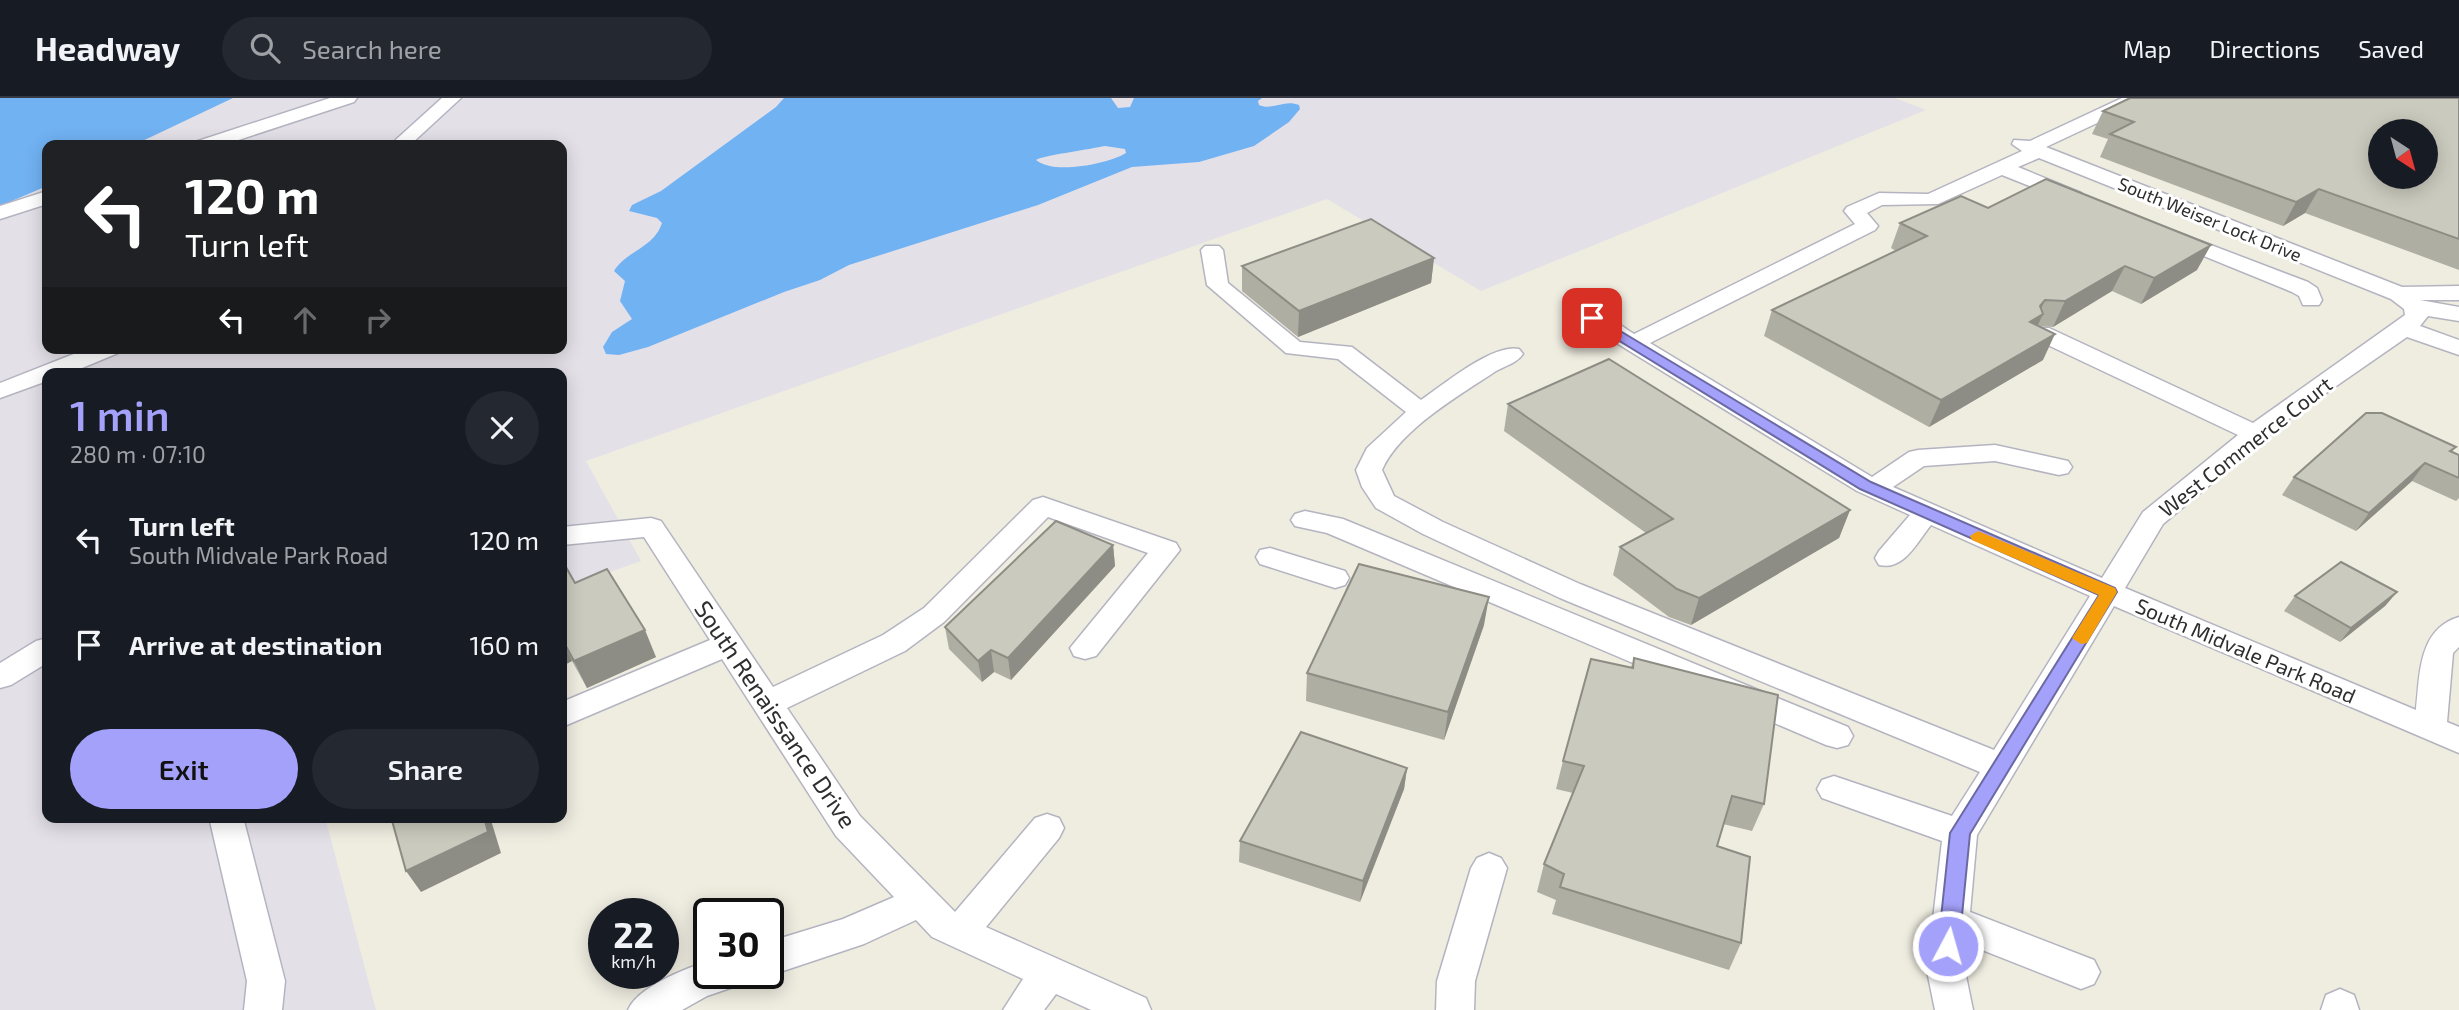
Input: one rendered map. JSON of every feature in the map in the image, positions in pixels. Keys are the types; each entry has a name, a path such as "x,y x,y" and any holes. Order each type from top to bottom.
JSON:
{"street":[{"path":"220,140 348,98"},
{"path":"405,140 452,98"},
{"path":"1633,343 1868,226 1854,211 1880,200 1931,200 2002,168 2030,148 2136,98"},
{"name":"South Weiser Lock Drive","path":"2030,148 2308,258 2406,310"},
{"path":"2002,168 2089,203"},
{"path":"0,213 42,199"},
{"path":"2151,228 2276,278 2309,293 2311,300"},
{"path":"1213,250 1218,285 1294,348 1344,352 1421,412"},
{"path":"2276,278 2308,258"},
{"path":"2406,310 2459,292"},
{"path":"2406,310 2459,314"},
{"path":"2406,310 2459,348"},
{"name":"West Commerce Court","path":"1954,1010 1946,971 1960,833 2152,518 2406,310"},
{"name":"South Midvale Park Road","path":"1592,318 1873,488 2459,741"},
{"path":"2041,333 2255,434"},
{"path":"60,368 95,354"},
{"path":"1511,354 1491,364 1421,412 1376,454 1369,470 1375,487 1385,502 1570,591 2001,767"},
{"path":"0,391 42,375"},
{"path":"1873,488 1918,458 1995,453 2059,467"},
{"path":"768,704 894,643 934,615 1043,506 1166,550 1085,648"},
{"path":"1889,558 1927,513"},
{"path":"1305,520 1333,525 1837,736"},
{"name":"South Renaissance Drive","path":"567,535 651,527 848,826 945,926 1132,1010"},
{"path":"1270,557 1335,578"},
{"path":"2430,729 2438,650 2459,628"},
{"path":"567,713 728,644"},
{"path":"0,677 42,652"},
{"path":"1834,789 1960,833"},
{"path":"227,823 266,981 262,1010"},
{"path":"960,932 1047,828"},
{"path":"1455,1010 1456,981 1489,868"},
{"path":"784,954 851,933 921,901"},
{"path":"1951,921 2081,972"},
{"path":"1022,1010 1049,973"},
{"path":"647,1010 693,984"}],"shaded area":[{"path":"0,98 1895,98 1926,110 1481,291 1327,199 586,461 641,561 567,587 567,368 42,368 42,823 327,823 376,1010 0,1010"}],"water":[{"path":"0,98 233,98 145,140 42,140 42,188 0,206"},
{"path":"784,98 1111,98 1118,108 1130,107 1134,98 1262,98 1258,101 1259,105 1269,107 1288,103 1299,105 1300,109 1289,122 1254,146 1199,162 1132,167 1038,205 849,265 820,280 648,347 619,355 606,354 603,347 612,332 632,319 620,301 625,281 614,271 619,264 653,238 662,223 657,218 629,211 632,205 661,191 776,107","holes":["1105,146 1125,149 1126,153 1118,157 1081,166 1055,167 1036,160"]}],"building":[{"path":"2130,98 2459,98 2459,239 2319,189 2296,202 2110,134 2134,122 2103,111"},
{"path":"2046,179 2211,245 2154,278 2125,266 2065,301 2045,300 2040,306 2043,314 2030,322 2055,334 1941,400 1772,310 1927,236 1900,223 1961,196 1988,208"},
{"path":"1371,219 1434,258 1299,311 1242,266"},
{"path":"1609,359 1850,510 1699,598 1677,589 1620,547 1673,519 1508,404"},
{"path":"2366,413 2382,413 2456,447 2450,451 2459,455 2459,478 2425,463 2369,513 2294,477"},
{"path":"1056,521 1113,545 1008,658 991,650 978,661 945,627"},
{"path":"2341,562 2397,592 2351,628 2295,596"},
{"path":"1359,564 1489,597 1448,712 1307,673"},
{"path":"567,569 575,583 607,569 645,630 574,661 567,648"},
{"path":"1634,658 1778,695 1764,804 1732,796 1717,846 1750,857 1741,943 1560,887 1564,874 1544,864 1584,766 1563,761 1591,659 1633,668"},
{"path":"1301,732 1407,768 1363,881 1240,841"},
{"path":"393,823 486,823 488,832 406,871"}],"slow traffic":[{"path":"1978,536 2109,592 2081,638"}],"route":[{"path":"1592,318 1866,485 2109,592 1960,833 1948,946"}]}
